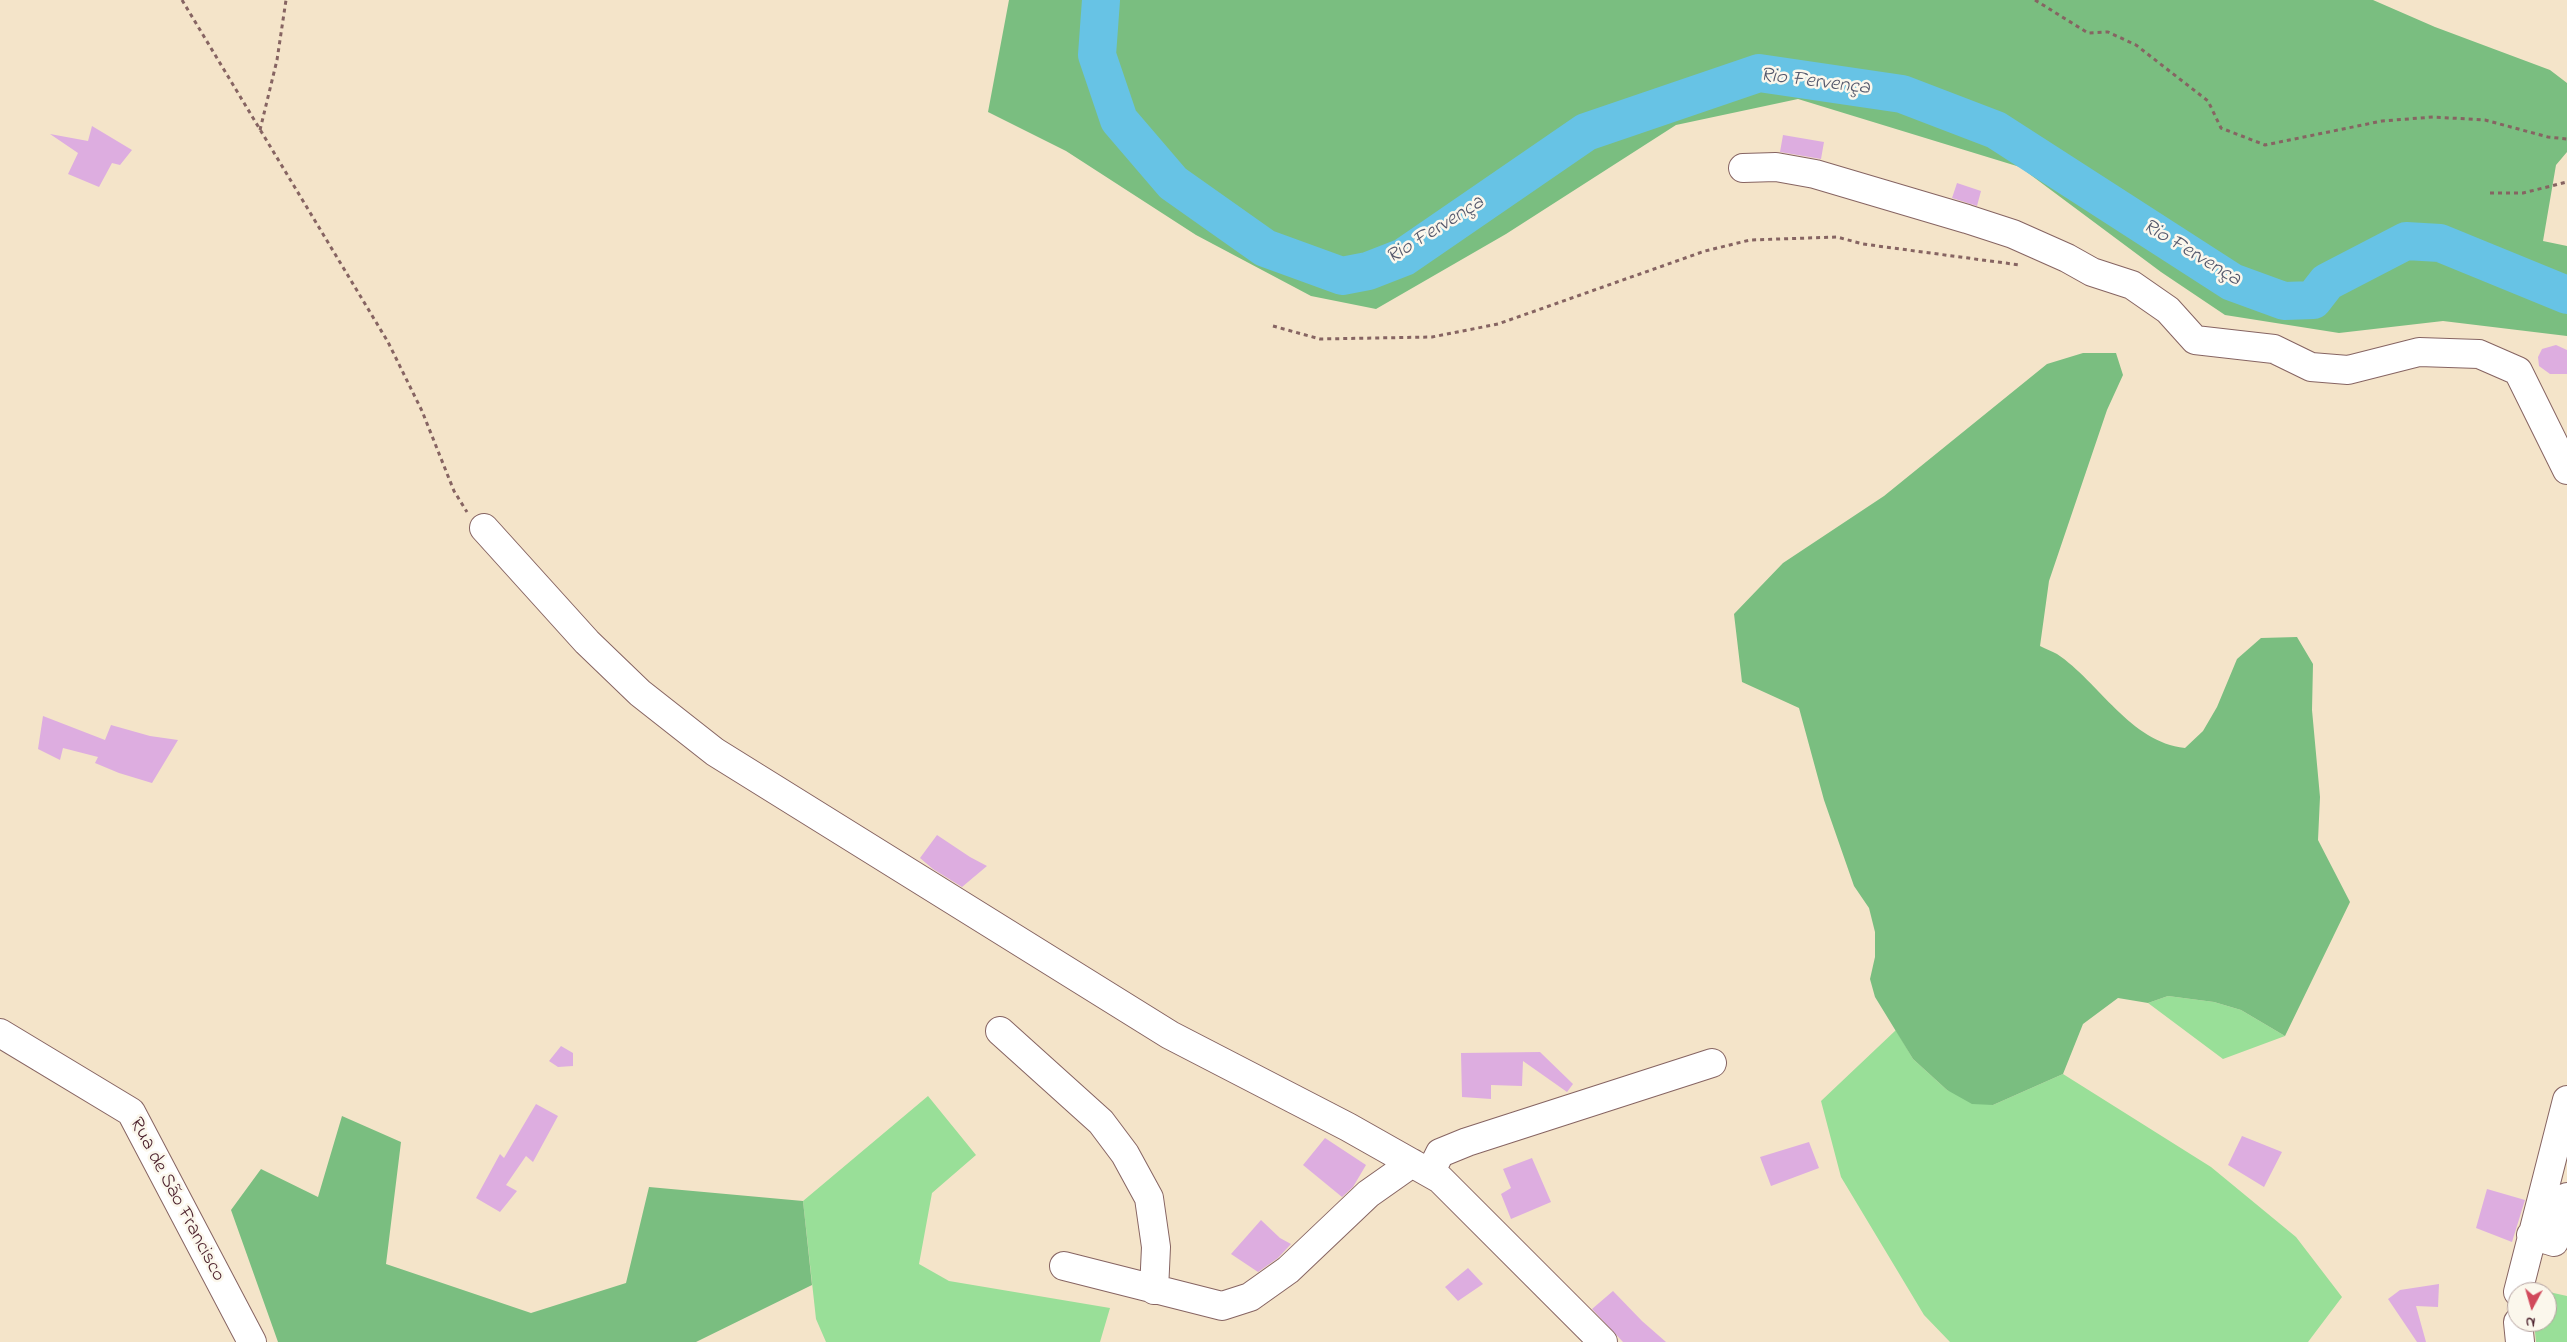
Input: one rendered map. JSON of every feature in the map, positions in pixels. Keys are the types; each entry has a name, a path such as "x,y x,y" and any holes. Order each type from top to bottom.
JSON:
{"street":[{"path":"1743,168 1776,167 1815,174 1940,210 2013,234 2067,258 2092,272 2132,285 2168,310 2195,340 2274,349 2311,367 2348,370 2419,352 2479,354 2518,371 2567,470"},
{"path":"484,528 587,642 640,693 716,752 1170,1035 1348,1127 1440,1179 1603,1342"},
{"path":"1000,1031 1101,1122 1125,1154 1149,1198 1156,1248 1154,1290"},
{"name":"Rua de São Francisco","path":"0,1033 131,1112 252,1342"},
{"path":"1064,1266 1222,1306 1250,1296 1288,1270 1368,1194 1421,1168 1440,1153 1467,1142 1712,1063"},
{"path":"2551,1241 2567,1100"},
{"path":"2524,1282 2551,1241 2567,1197"}],"path":[{"path":"182,0 388,342 422,411 454,491 470,517 484,528"},
{"path":"260,131 278,60 286,0"},
{"path":"2035,0 2088,32 2108,32 2136,45 2208,101 2221,128 2265,145 2382,121 2433,117 2485,120 2548,137 2567,139"},
{"path":"2490,194 2523,193 2567,182"},
{"path":"1273,326 1320,339 1432,337 1498,324 1705,251 1758,239 1837,237 1863,244 2029,266"}],"green space":[{"path":"1009,0 2373,0 2435,27 2550,70 2567,83 2567,152 2556,165 2543,241 2567,246 2567,336 2443,321 2339,333 2225,315 2161,272 2020,167 1798,99 1676,125 1506,234 1376,309 1311,296 1196,235 1066,151 988,112"},
{"path":"2083,353 2116,353 2123,375 2107,410 2049,581 2040,646 2057,654 2072,666 2131,723 2148,735 2165,743 2185,748 2203,731 2217,707 2237,659 2261,638 2297,637 2313,664 2312,710 2320,797 2318,840 2350,902 2285,1036 2241,1010 2214,1002 2168,996 2148,1003 2118,998 2083,1024 2063,1074 1993,1105 1972,1104 1947,1090 1913,1059 1875,997 1870,979 1875,957 1875,932 1869,908 1854,886 1824,800 1799,708 1742,682 1734,614 1783,563 1884,496 2047,364"},
{"path":"2168,996 2214,1002 2241,1010 2285,1036 2223,1059 2148,1003"},
{"path":"1896,1030 1913,1059 1947,1090 1993,1105 2063,1074 2211,1167 2296,1237 2342,1297 2308,1342 1950,1342 1924,1315 1841,1177 1821,1101"},
{"path":"928,1096 976,1155 932,1193 919,1264 949,1281 1110,1308 1100,1342 826,1342 816,1319 803,1201"},
{"path":"342,1116 401,1142 386,1264 531,1313 626,1283 649,1187 803,1201 812,1285 696,1342 278,1342 231,1210 261,1169 318,1197"},
{"path":"2557,1294 2567,1296 2567,1342 2536,1342 2535,1332 2557,1332"}],"building":[{"path":"92,126 132,150 120,165 112,163 99,187 68,174 78,153 50,134 88,141"},
{"path":"1783,135 1824,142 1821,159 1780,152"},
{"path":"1957,183 1981,191 1977,206 1952,198"},
{"path":"2556,345 2567,350 2567,374 2550,374 2539,366 2538,357 2542,349"},
{"path":"43,716 105,740 111,725 150,736 178,740 152,783 95,763 98,757 63,748 60,760 38,749"},
{"path":"937,835 987,866 962,887 933,869 920,858"},
{"path":"561,1046 573,1053 573,1066 558,1067 549,1061"},
{"path":"1540,1052 1573,1084 1567,1092 1523,1061 1522,1086 1491,1085 1491,1099 1462,1097 1461,1053"},
{"path":"536,1104 558,1116 533,1162 526,1156 506,1185 517,1191 500,1212 476,1198 500,1154 504,1158"},
{"path":"2242,1136 2282,1152 2264,1187 2228,1165"},
{"path":"1325,1138 1366,1165 1353,1187 1342,1197 1303,1165"},
{"path":"1809,1142 1819,1168 1771,1186 1760,1157"},
{"path":"1532,1158 1551,1202 1511,1219 1501,1194 1511,1188 1503,1169"},
{"path":"2487,1189 2525,1200 2512,1242 2476,1228"},
{"path":"1261,1220 1280,1238 1291,1244 1278,1258 1258,1272 1231,1254"},
{"path":"1468,1268 1483,1284 1458,1301 1445,1287"},
{"path":"2439,1284 2438,1307 2416,1306 2426,1342 2417,1342 2388,1299 2400,1290"},
{"path":"1613,1291 1642,1321 1666,1342 1623,1342 1592,1309"}],"waterway":[{"name":"Rio Fervença","path":"1101,0 1097,55 1119,120 1173,183 1265,248 1342,276 1368,271 1404,257 1586,132 1759,73 1902,94 1996,130 2232,282 2284,301 2313,300 2327,282 2406,241 2440,243 2567,295"}]}
